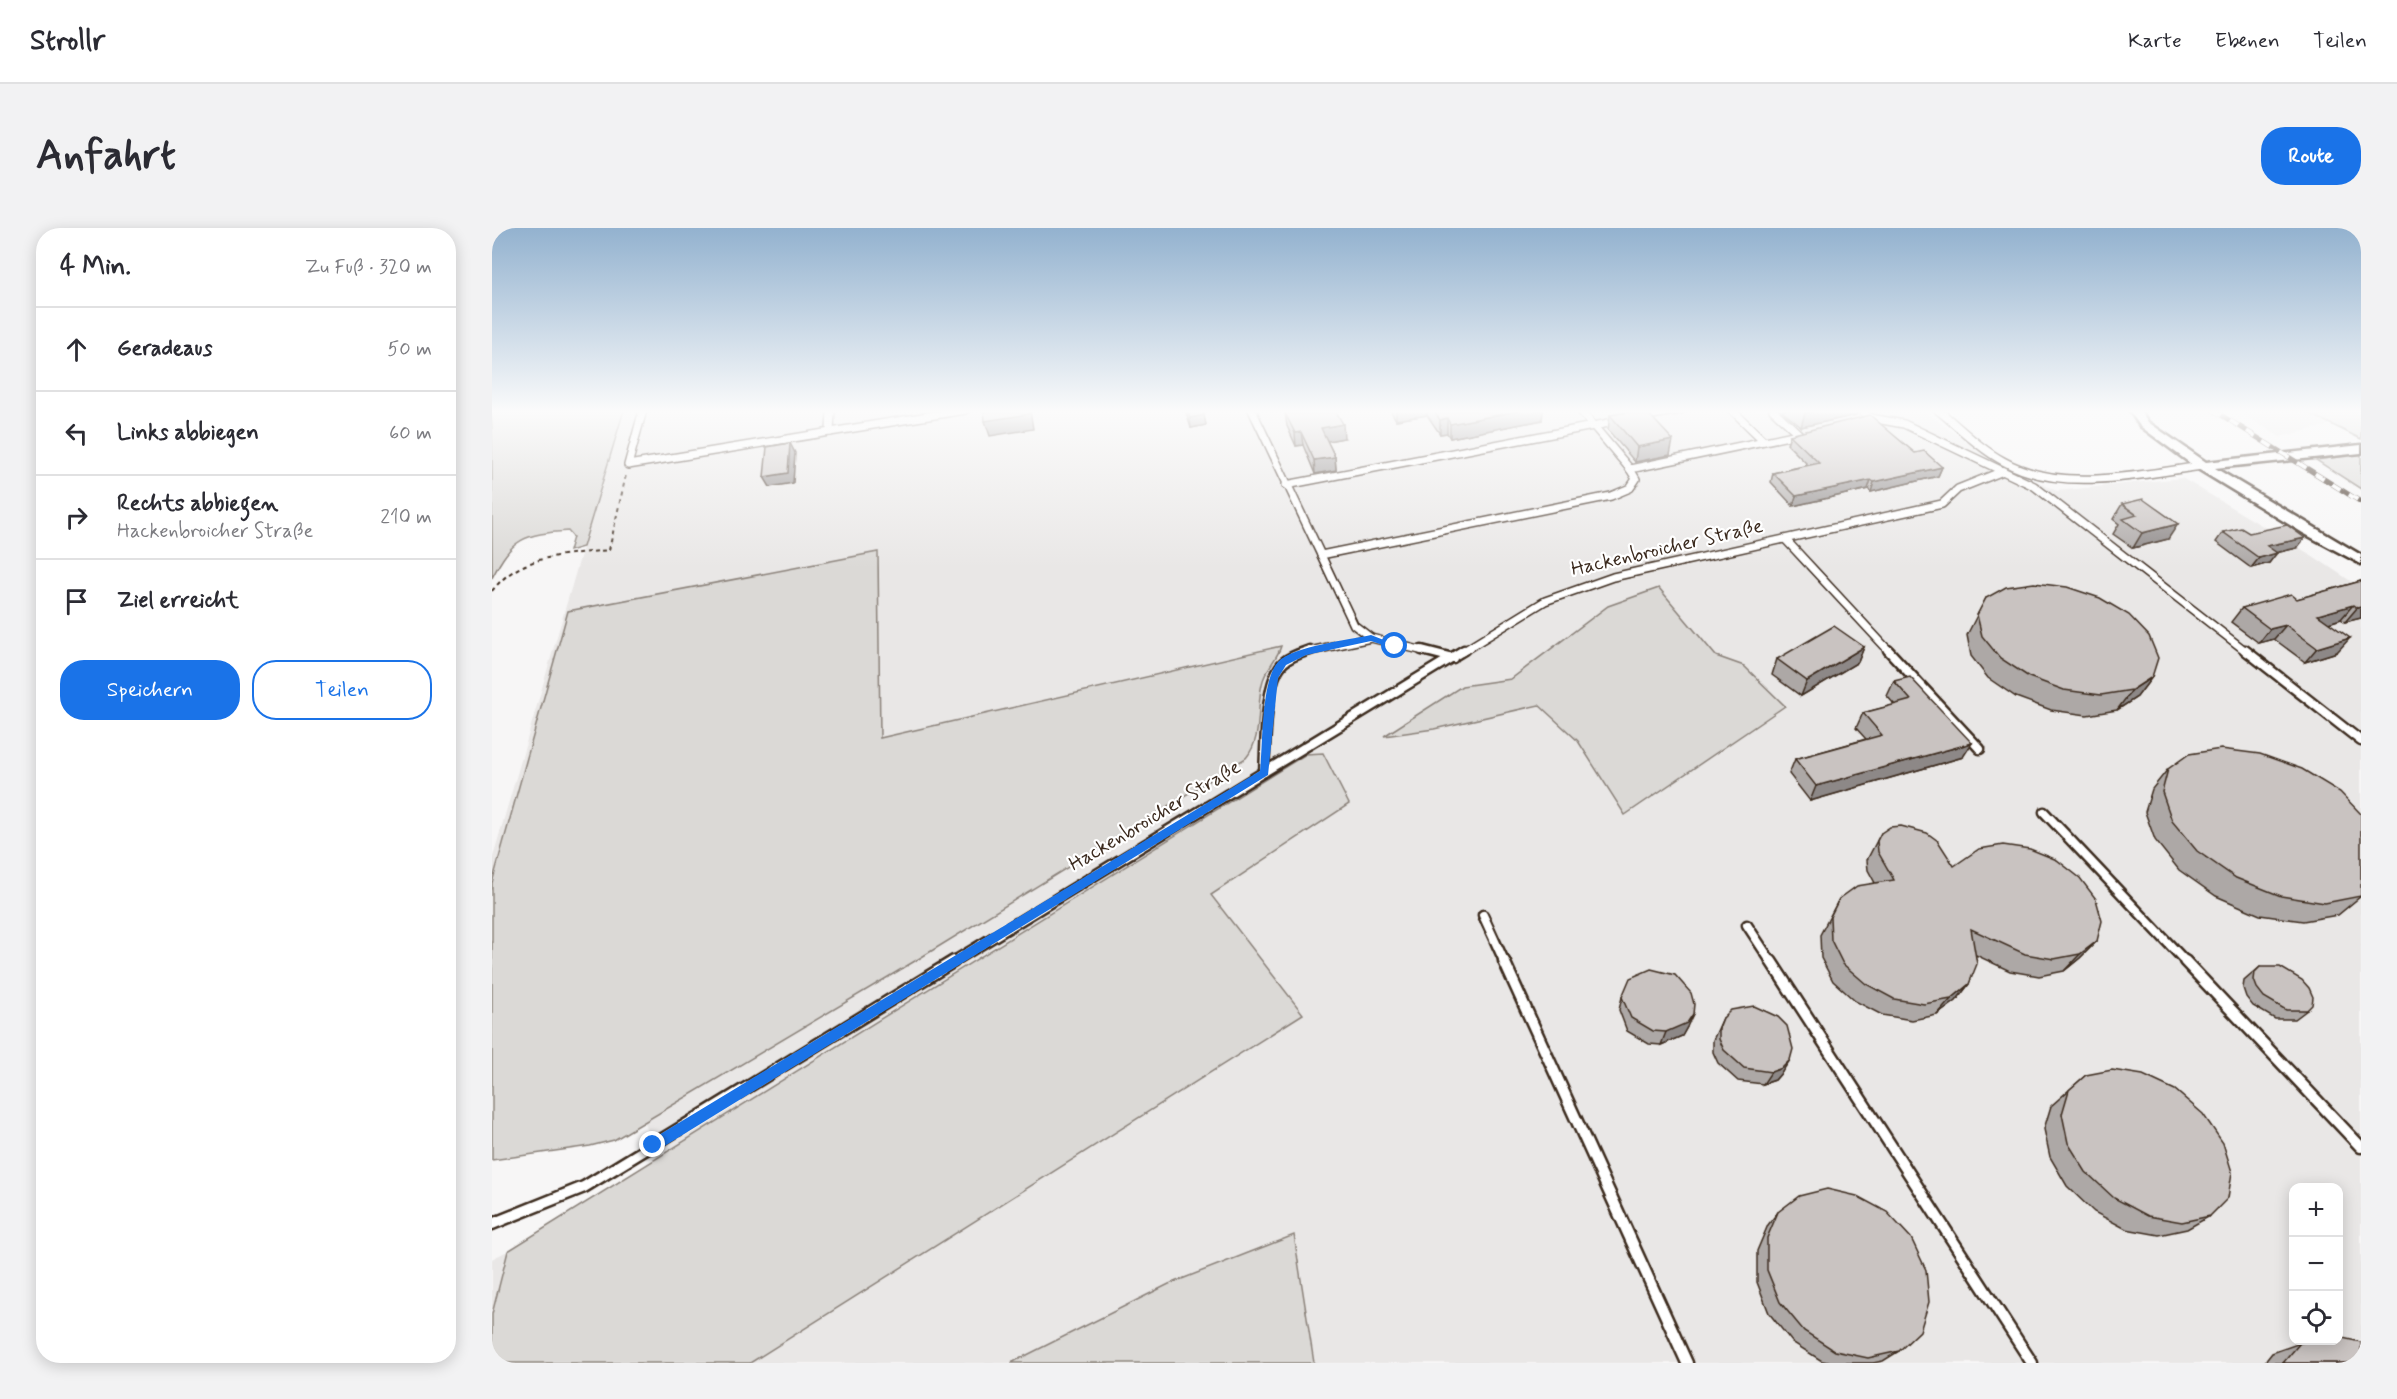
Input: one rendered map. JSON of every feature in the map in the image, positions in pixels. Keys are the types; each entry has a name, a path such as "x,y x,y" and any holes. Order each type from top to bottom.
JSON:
{"street":[{"path":"2198,463 2303,530 2361,560"},
{"path":"2202,466 2230,463"}],"lane":[{"path":"628,465 640,463"},
{"path":"1276,463 1354,625 1371,638 1453,658"},
{"path":"1286,486 1404,463"},
{"path":"1321,555 1611,496 1630,488 1636,479 1625,463"},
{"path":"1630,469 1659,463"},
{"path":"1985,463 2034,486 2361,741"},
{"path":"2010,463 2047,476 2073,479 2202,466"},
{"name":"Hackenbroicher Straße","path":"492,1224 584,1187 1453,658 1518,615 1573,589 1613,577 1942,504 1958,489 2002,471"},
{"path":"1786,540 1980,749"},
{"path":"1264,772 1274,678 1282,663 1304,653 1371,638"},
{"path":"2043,812 2361,1147"},
{"path":"1484,915 1687,1363"},
{"path":"1748,925 2032,1363"}],"path":[{"path":"492,591 502,577 517,567 609,550 628,465"}],"shaded area":[{"path":"492,463 608,463 583,547 569,551 573,537 568,531 530,537 513,546 492,578"},
{"path":"608,463 1996,463 2057,491 2182,478 2313,556 2361,588 2361,1363 492,1363 492,1259 661,1171 643,1117 492,1014 492,860"},
{"path":"2321,463 2361,463 2361,489"},
{"path":"878,552 880,738 1281,646 1264,679 1260,693 1257,732 1251,750 1246,758 920,958 614,1140 590,1146 492,1160 492,883 568,611"},
{"path":"1659,588 1716,656 1744,666 1785,706 1625,815 1578,741 1539,705 1434,729 1384,736 1462,686 1511,679 1608,606"},
{"path":"1323,753 1349,804 1211,895 1303,1014 750,1363 492,1363 492,1314 508,1251 1306,754"},
{"path":"1294,1235 1314,1363 1011,1363 1169,1284"}],"building":[{"path":"765,463 789,463 788,473 764,477"},
{"path":"1819,463 1937,463 1942,467 1796,496 1773,473"},
{"path":"2143,499 2178,524 2142,533 2123,519 2137,515 2122,504"},
{"path":"2287,525 2305,538 2267,546 2277,553 2259,558 2223,532 2241,528 2249,533"},
{"path":"2361,581 2361,607 2357,608 2353,605 2318,615 2350,638 2317,648 2286,625 2270,629 2242,608 2291,594 2297,599"},
{"path":"2034,583 2067,587 2100,598 2129,615 2149,636 2158,658 2152,677 2132,690 2101,695 2064,690 2029,677 2000,658 1982,636 1977,615 1986,598 2006,587"},
{"path":"1834,626 1864,647 1807,681 1777,659"},
{"path":"1910,677 1972,743 1816,786 1795,759 1882,735 1863,713 1911,700 1894,681"},
{"path":"2221,749 2260,754 2302,769 2340,792 2361,814 2361,896 2325,903 2281,896 2236,878 2197,851 2172,821 2162,792 2168,769 2189,754"},
{"path":"1901,826 1927,833 1938,841 1954,866 1979,849 2003,845 2030,849 2057,860 2080,878 2096,899 2102,921 2097,941 2080,954 2054,959 2025,954 1971,929 1977,964 1969,984 1951,999 1924,1004 1894,999 1866,984 1843,964 1831,940 1830,917 1839,899 1857,886 1894,880 1878,852 1877,841 1881,833 1890,827"},
{"path":"2260,967 2280,967 2302,980 2313,997 2312,1005 2307,1010 2286,1010 2264,997 2254,980 2255,972"},
{"path":"1651,969 1675,975 1691,993 1694,1004 1693,1014 1687,1023 1666,1032 1653,1031 1631,1018 1622,997 1630,978"},
{"path":"1754,1006 1778,1017 1787,1026 1793,1049 1790,1060 1782,1068 1771,1072 1744,1068 1724,1050 1719,1039 1719,1028 1723,1018 1731,1010"},
{"path":"2112,1070 2143,1075 2175,1090 2203,1114 2223,1143 2232,1172 2228,1198 2210,1216 2182,1222 2148,1216 2114,1198 2086,1172 2068,1143 2062,1114 2069,1090 2086,1075"},
{"path":"1827,1189 1857,1196 1887,1212 1911,1238 1926,1270 1929,1302 1920,1331 1899,1351 1868,1358 1835,1351 1804,1331 1780,1302 1767,1270 1767,1238 1778,1212 1799,1196"},
{"path":"2343,1338 2361,1342 2361,1363 2283,1363 2298,1345 2343,1345"}],"railway":[{"path":"2298,463 2361,502"}],"route":[{"path":"653,1145 1264,772 1274,678 1282,663 1304,653 1371,638 1395,646"}]}
